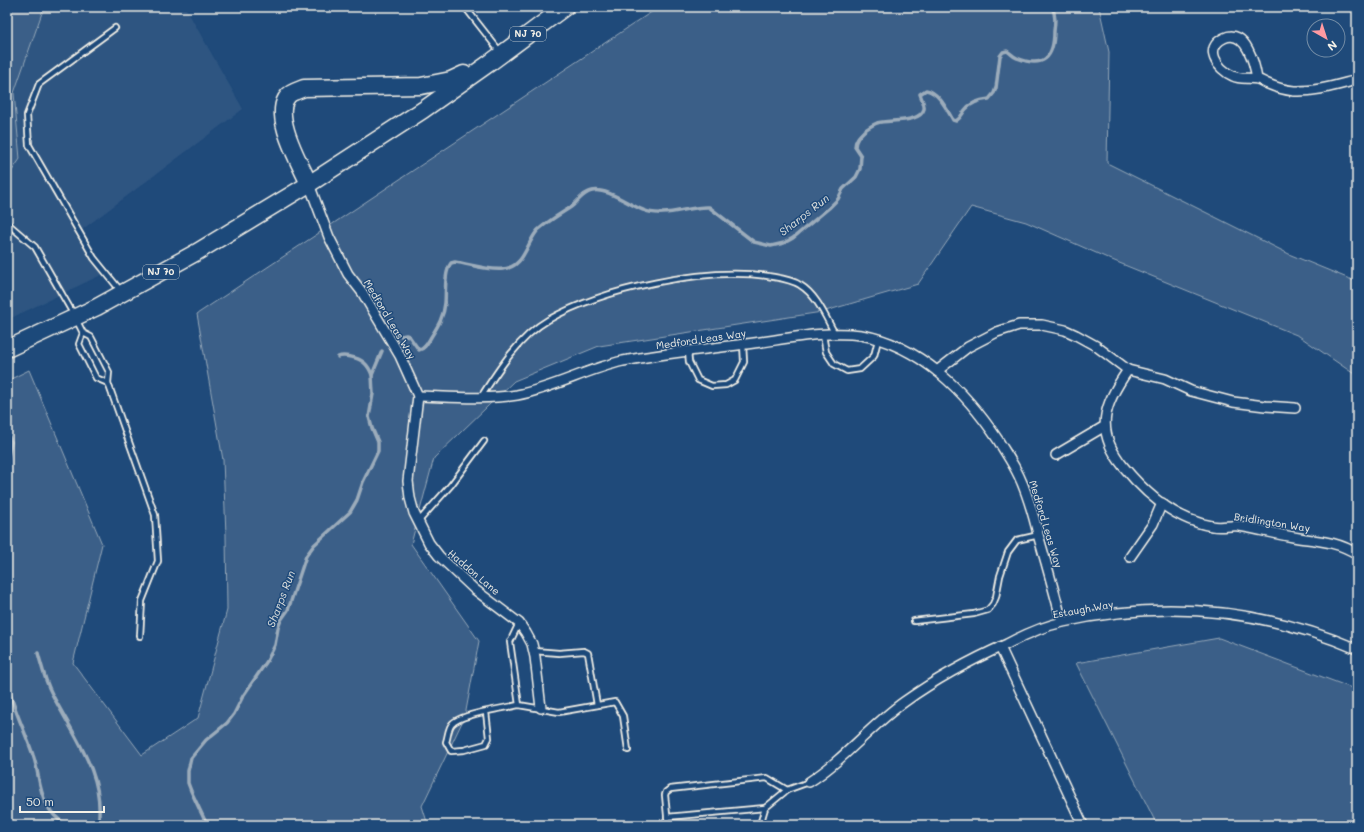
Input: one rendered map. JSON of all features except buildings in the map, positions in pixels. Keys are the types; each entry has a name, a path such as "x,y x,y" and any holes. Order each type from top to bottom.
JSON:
{"highway":[{"name":"NJ 70","path":"7,349 123,293 197,252 310,184 423,110 565,7"},
{"path":"310,184 286,131 282,114 284,103 288,95 304,88 421,86 451,80 496,58"}],"street":[{"path":"1257,79 1250,53 1240,39 1233,36 1225,37 1216,44 1213,50 1214,57 1225,72 1234,77 1257,79 1280,89 1308,91 1357,80"},
{"name":"Medford Leas Way","path":"310,184 329,237 341,262 362,292 400,356 418,396 481,397 516,395 545,388 596,369 623,361 742,344 835,334 860,335 887,343 914,355 937,371 957,389 972,406 1003,449 1019,475 1039,535 1062,622"},
{"path":"937,371 968,347 987,336 1008,328 1030,325 1054,328 1076,335 1096,346 1128,370 1165,379 1191,391 1222,400 1265,406 1296,408"},
{"name":"Bridlington Way","path":"1128,370 1114,391 1108,407 1105,426 1107,440 1118,460 1141,486 1162,503 1191,519 1213,526 1238,526 1329,542 1349,549 1357,554"},
{"name":"Haddon Lane","path":"418,396 408,481 410,498 418,522 438,556 450,568 519,623 532,644 542,708"},
{"path":"1056,455 1105,426"},
{"path":"1130,557 1149,530 1162,503"},
{"name":"Estaugh Way","path":"809,782 834,764 879,722 903,703 953,671 1037,630 1062,622 1116,613 1147,611 1201,611 1229,613 1291,626 1339,641 1357,649"},
{"path":"1000,647 1083,825"}],"lane":[{"path":"465,7 496,58"},
{"path":"115,28 39,84 27,115 29,145 94,258 123,293"},
{"path":"7,223 35,247 83,333 91,337 109,372 108,383 154,516 158,561 142,601 140,636"},
{"path":"481,397 498,370 524,339 547,320 575,307 619,291 668,281 722,274 750,274 782,278 800,285 813,297 835,334"},
{"path":"83,333 79,344 96,378 108,383"},
{"path":"823,335 826,352 834,364 847,371 860,369 874,356 878,340"},
{"path":"688,351 689,362 698,380 712,386 726,385 735,380 744,362 742,344"},
{"path":"418,522 451,485 484,441"},
{"path":"914,622 974,614 988,610 996,597 1000,576 1008,552 1017,540 1039,535"},
{"path":"519,623 510,642 519,705"},
{"path":"533,651 559,653 584,651 588,653 597,705"},
{"path":"486,712 489,738 486,744 464,750 451,751 446,742 450,725 457,719 486,712 519,705 559,712 615,702 623,716 628,750"},
{"path":"668,825 665,795 670,789 767,778 788,790"},
{"path":"667,817 765,808 788,790 809,782"},
{"path":"760,825 765,808"}],"shaded area":[{"path":"7,7 44,7 14,93 20,159 7,178"},
{"path":"44,7 185,7 243,109 75,235 103,274 7,320 7,178 20,159 14,93"},
{"path":"659,7 1099,7 1109,52 1107,163 1291,255 1357,282 1357,376 1299,336 1112,260 1026,222 971,207 918,284 822,312 599,346 514,381 434,458 411,544 479,641 465,716 422,806 428,825 7,825 7,381 29,370 102,544 73,663 142,755 198,718 227,610 223,460 197,314"},
{"path":"1219,638 1357,690 1357,825 1157,825 1076,663"}],"waterway":[{"name":"Sharps Run","path":"974,7 1005,10 1014,7"},
{"name":"Sharps Run","path":"401,336 409,336 419,350 427,343 442,317 445,303 446,277 451,263 455,262 492,269 503,269 516,264 521,259 538,230 571,207 585,194 592,191 598,190 611,194 637,208 651,212 668,213 693,208 709,207 754,242 771,246 784,243 793,238 829,208 838,199 843,189 856,177 860,169 861,156 855,147 858,138 864,131 877,123 917,117 924,109 920,94 926,90 931,91 939,98 953,120 956,121 970,105 989,99 994,93 1000,56 1003,52 1007,51 1026,61 1041,61 1046,58 1052,48 1054,40 1055,19 1052,7"},
{"name":"Sharps Run","path":"207,825 188,783 188,771 191,758 206,740 227,723 267,661 275,645 278,628 281,620 288,610 306,556 314,545 350,512 357,500 363,482 378,451 378,442 369,417 373,394 372,375 382,351"},
{"path":"338,357 346,356 361,361 369,368 372,375"},
{"path":"7,432 11,442 7,462"},
{"path":"38,653 50,689 78,740 92,772 97,789 99,807 98,825"},
{"path":"7,683 12,701 35,761 43,797 52,813 67,825"}]}
